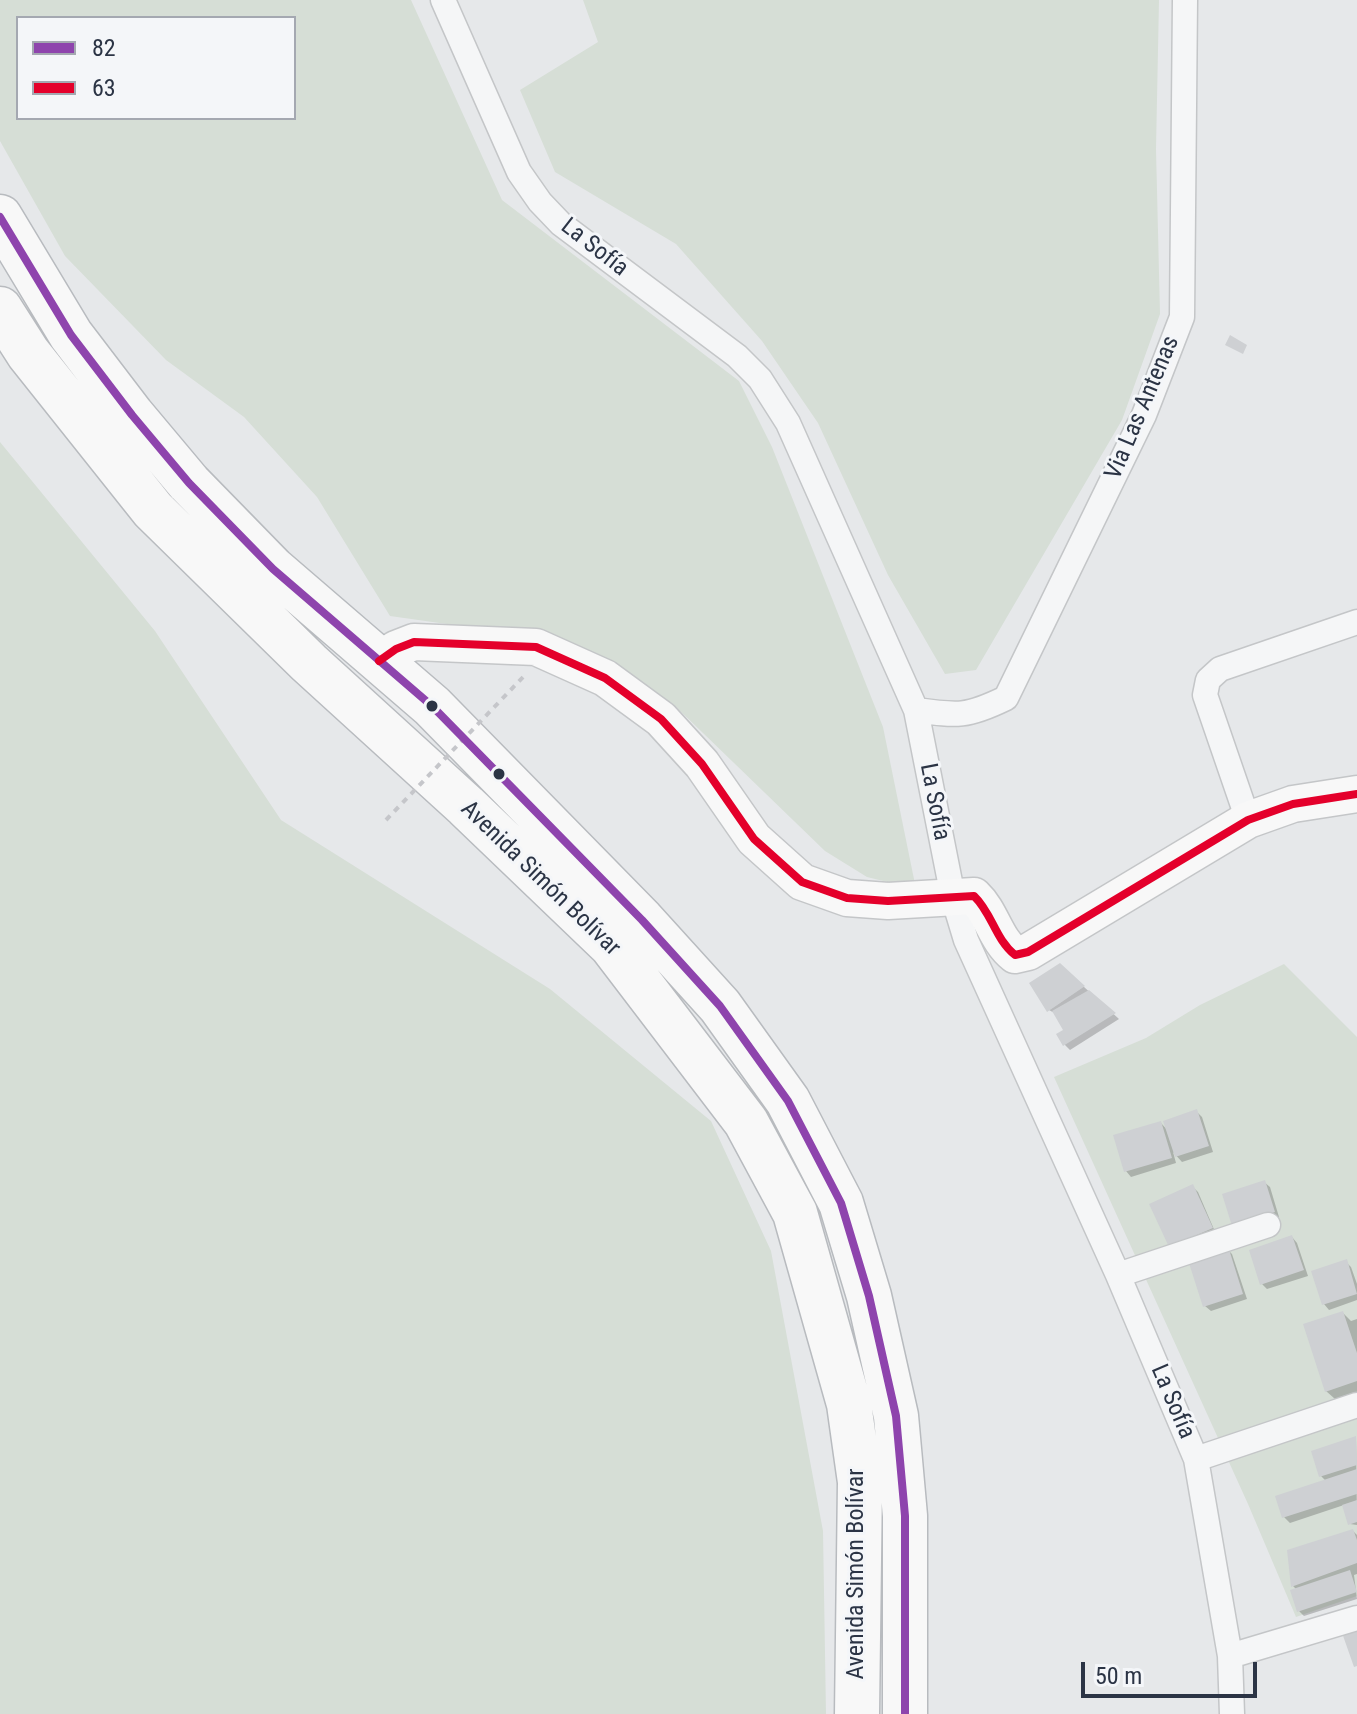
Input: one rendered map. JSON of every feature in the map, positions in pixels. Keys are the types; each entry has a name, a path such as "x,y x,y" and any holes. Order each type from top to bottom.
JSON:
{"highway":[{"name":"Avenida Simón Bolívar","path":"0,217 71,335 189,483 273,569 432,706 620,897 720,1006 788,1101 841,1203 869,1296 896,1416 905,1516 905,1714"},
{"name":"Avenida Simón Bolívar","path":"0,309 28,353 153,510 309,663 466,806 611,945 746,1122 795,1213 849,1404 860,1482 857,1714"}],"street":[{"name":"La Sofía","path":"443,0 519,172 540,202 561,224 737,356 775,400 916,710 953,897 966,940 1118,1275 1196,1459 1230,1656 1232,1714"},
{"name":"Via Las Antenas","path":"916,710 957,716 973,714 1006,698 1144,415 1182,317 1185,0"},
{"path":"1248,820 1205,695 1208,680 1220,669 1357,622"},
{"path":"379,661 396,649 414,642 536,647 605,678 661,719 702,764 754,839 802,882 847,898 888,901 974,896 984,906 1004,946 1015,955 1028,952 1248,820 1293,804 1357,794"},
{"path":"1118,1275 1268,1225"},
{"path":"1196,1459 1357,1405"},
{"path":"1230,1656 1357,1618"}],"path":[{"path":"386,820 525,675"}],"shaded area":[{"path":"0,0 411,0 502,200 739,381 772,447 883,727 916,889 867,877 825,851 673,704 553,639 390,616 317,497 244,417 166,360 65,256 0,141"},
{"path":"583,0 1159,0 1156,149 1160,314 1122,420 976,670 945,674 888,575 818,423 762,341 676,244 555,172 520,90 598,42"},
{"path":"0,442 155,631 281,820 550,989 711,1121 771,1251 823,1531 826,1714 0,1714"},
{"path":"1284,964 1357,1037 1357,1596 1296,1617 1248,1504 1054,1077 1146,1038 1200,1005"}],"building":[{"path":"1230,335 1247,345 1243,354 1225,345"},
{"path":"1060,963 1085,986 1047,1012 1029,983"},
{"path":"1089,990 1116,1013 1063,1046 1056,1034 1063,1030 1052,1011"},
{"path":"1197,1109 1209,1146 1175,1157 1163,1121"},
{"path":"1161,1121 1172,1158 1124,1172 1113,1135"},
{"path":"1265,1180 1275,1212 1232,1226 1222,1194"},
{"path":"1193,1184 1213,1228 1169,1247 1149,1204"},
{"path":"1292,1235 1304,1270 1260,1285 1249,1250"},
{"path":"1228,1246 1243,1294 1203,1307 1188,1260"},
{"path":"1347,1259 1357,1294 1322,1305 1311,1271"},
{"path":"1343,1311 1357,1353 1357,1381 1325,1392 1303,1324"},
{"path":"1356,1436 1357,1465 1319,1477 1311,1451"},
{"path":"1357,1469 1357,1494 1282,1518 1275,1496"},
{"path":"1357,1500 1357,1522 1348,1525 1342,1505"},
{"path":"1353,1529 1357,1540 1357,1563 1291,1587 1287,1550"},
{"path":"1350,1570 1357,1592 1297,1612 1290,1590"},
{"path":"1357,1624 1357,1666 1354,1667 1341,1630"}],"transit line":[{"name":"82","path":"0,217 71,335 189,483 273,569 432,706 642,920 720,1006 788,1101 841,1203 869,1296 896,1416 905,1516 905,1714"},
{"name":"63","path":"379,661 396,649 414,642 536,647 605,678 661,719 702,764 754,839 802,882 847,898 888,901 974,896 1015,955 1028,952 1248,820 1293,804 1357,794"}]}
